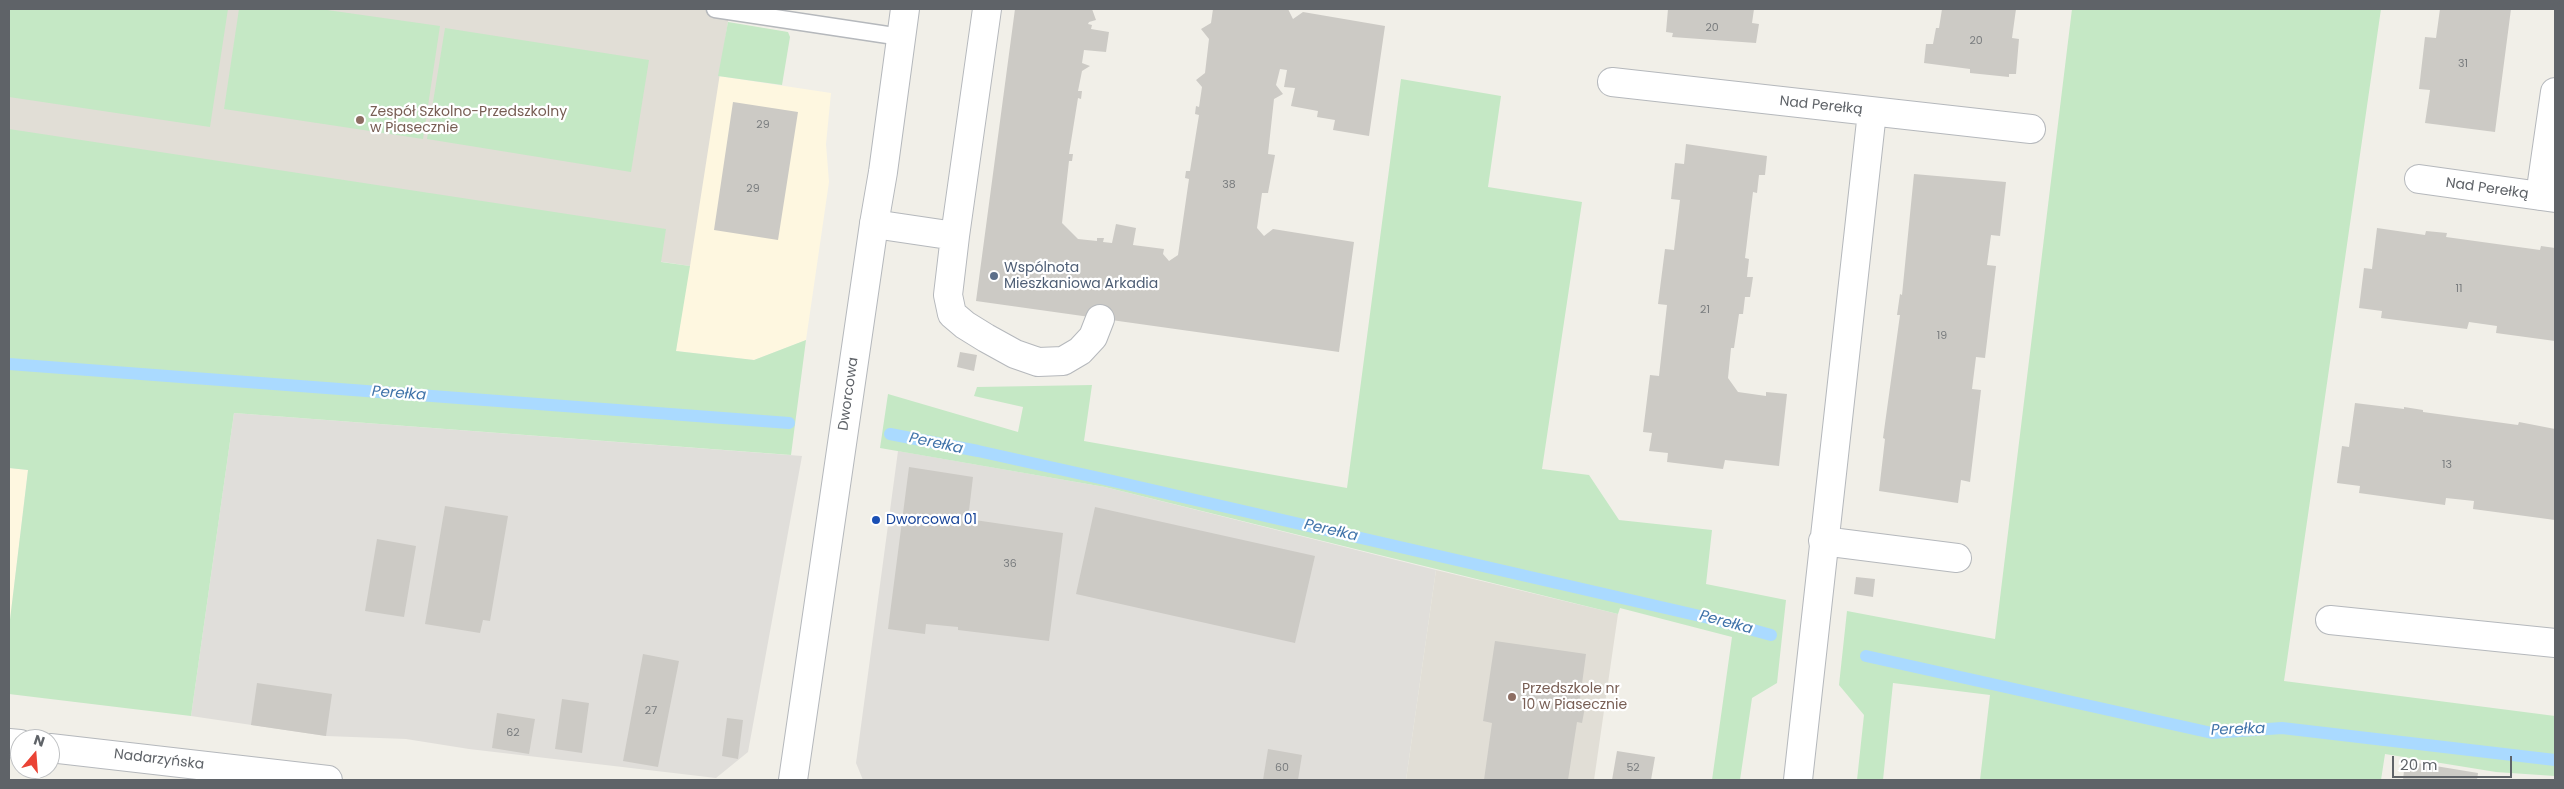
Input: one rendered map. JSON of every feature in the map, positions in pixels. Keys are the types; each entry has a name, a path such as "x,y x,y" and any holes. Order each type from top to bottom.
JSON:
{"street":[{"name":"Dworcowa","path":"793,780 883,172 905,9"},
{"path":"987,9 948,295 952,314 965,326 993,342 1015,354 1038,362 1063,361 1080,351 1093,337 1100,319"},
{"name":"Nad Perełką","path":"1612,82 2031,129"},
{"path":"2548,197 2555,92"},
{"path":"1798,780 1872,112"},
{"name":"Nad Perełką","path":"2420,179 2548,197"},
{"path":"874,224 955,236"},
{"path":"1823,541 1957,558"},
{"path":"2330,620 2555,643"},
{"name":"Nadarzyńska","path":"60,749 328,780"}],"lane":[{"path":"715,9 900,37"}],"shaded area":[{"name":"Zespół Szkolno-Przedszkolny w Piasecznie","path":"9,9 730,9 690,266 9,165"},
{"path":"718,76 831,93 826,144 829,182 806,340 754,360 676,351"},
{"path":"234,413 802,456 748,752 716,778 469,749 406,739 326,736 191,716"},
{"path":"898,451 1105,487 1436,570 1406,780 863,780 856,763"},
{"path":"9,468 28,470 9,628"},
{"name":"Przedszkole nr 10 w Piasecznie","path":"1436,570 1618,614 1594,780 1406,780"}],"green space":[{"path":"9,9 228,9 210,127 9,97"},
{"path":"239,9 320,9 440,26 423,139 224,109"},
{"path":"2072,9 2381,9 2284,681 2555,716 2555,776 2496,772 2385,754 2381,780 1980,780 1990,695 1893,683 1883,780 1857,780 1864,715 1839,685 1847,611 1995,639"},
{"path":"728,22 788,32 790,37 782,85 718,76"},
{"path":"445,28 649,60 631,172 427,139"},
{"path":"1401,79 1501,96 1488,187 1582,202 1542,469 1589,475 1619,520 1712,530 1706,584 1786,600 1777,683 1752,698 1740,780 1712,780 1732,637 1620,608 1618,614 1105,487 880,448 888,394 1018,432 1023,407 974,396 977,387 1092,385 1084,441 1347,488"},
{"path":"9,129 666,229 661,262 690,266 676,351 754,360 806,340 791,455 234,413 191,716 9,694 9,628 28,470 9,468"}],"building":[{"path":"1015,9 1092,9 1096,20 1089,22 1088,24 1092,25 1091,29 1109,32 1106,52 1084,50 1082,63 1090,66 1082,71 1078,91 1082,91 1081,99 1078,98 1069,154 1073,154 1072,161 1069,161 1062,223 1078,239 1097,241 1097,238 1104,238 1103,242 1112,243 1116,224 1136,228 1133,245 1164,249 1163,254 1169,261 1178,255 1189,179 1185,178 1186,171 1190,171 1199,115 1195,114 1196,106 1199,107 1202,87 1196,80 1205,73 1209,39 1201,29 1211,23 1213,9 1288,9 1293,19 1303,12 1385,26 1369,136 1333,130 1335,120 1317,117 1318,111 1291,106 1295,88 1284,87 1287,70 1280,69 1276,85 1283,94 1274,99 1268,154 1275,155 1268,193 1262,193 1257,228 1264,236 1273,229 1354,242 1339,352 976,301"},
{"path":"1668,9 1754,9 1752,23 1759,24 1756,43 1672,37 1673,33 1666,32"},
{"path":"1942,9 2016,9 2012,38 2019,39 2016,74 2009,74 2009,77 1970,73 1970,69 1924,63 1926,44 1933,44 1936,28 1939,28"},
{"path":"2440,9 2511,9 2495,132 2425,123 2430,90 2419,89 2425,37 2436,38"},
{"path":"733,102 798,112 778,240 714,230"},
{"path":"1686,144 1767,156 1765,175 1759,175 1757,193 1753,192 1745,258 1749,259 1747,277 1753,277 1750,297 1745,297 1743,314 1739,314 1734,348 1731,348 1728,378 1738,392 1766,396 1766,392 1787,394 1779,466 1725,460 1723,469 1667,462 1668,453 1649,451 1652,433 1643,432 1650,375 1659,376 1667,305 1658,304 1665,249 1674,250 1680,200 1671,199 1675,163 1684,164"},
{"path":"1914,174 2006,182 2000,236 1991,235 1987,265 1996,266 1985,358 1976,357 1972,389 1981,390 1970,482 1961,480 1958,503 1879,491 1885,439 1883,438 1900,315 1897,315 1900,294 1902,295"},
{"path":"2377,228 2425,235 2426,231 2447,233 2446,237 2540,250 2541,246 2555,248 2555,341 2496,333 2497,326 2469,322 2467,329 2381,318 2382,311 2359,308 2364,268 2372,269"},
{"path":"960,352 977,355 974,371 957,367"},
{"path":"2355,403 2404,409 2404,407 2423,410 2423,412 2518,425 2519,422 2555,429 2555,520 2473,509 2474,501 2446,498 2445,505 2359,493 2360,486 2337,483 2342,446 2349,447"},
{"path":"909,467 973,477 968,519 1063,533 1049,641 958,630 958,627 926,624 925,634 888,629"},
{"path":"445,506 508,516 490,621 483,620 480,633 425,624"},
{"path":"1095,507 1315,556 1295,643 1076,594"},
{"path":"377,539 416,546 404,617 365,611"},
{"path":"1856,577 1875,579 1873,597 1854,594"},
{"path":"1495,641 1586,654 1579,706 1585,707 1582,723 1577,722 1568,780 1484,780 1492,723 1483,721"},
{"path":"643,654 679,661 658,767 623,761"},
{"path":"257,683 332,694 326,736 251,725"},
{"path":"562,699 589,703 582,753 555,749"},
{"path":"497,713 535,719 529,754 492,748"},
{"path":"727,718 743,720 738,759 722,756"},
{"path":"1268,749 1302,755 1298,780 1263,780"},
{"path":"1617,751 1655,757 1651,780 1612,780"},
{"path":"2405,761 2478,773 2477,780 2403,780"}],"waterway":[{"name":"Perełka","path":"9,364 789,423"},
{"name":"Perełka","path":"890,434 978,451 1113,481 1713,619 1771,635"},
{"name":"Perełka","path":"1866,656 2212,733 2282,728 2555,760"}],"place":[{"name":"Zespół Szkolno-Przedszkolny w Piasecznie","path":"360,120"},
{"name":"Wspólnota Mieszkaniowa Arkadia","path":"994,276"},
{"name":"Dworcowa 01","path":"876,520"},
{"name":"Przedszkole nr 10 w Piasecznie","path":"1512,697"}]}
